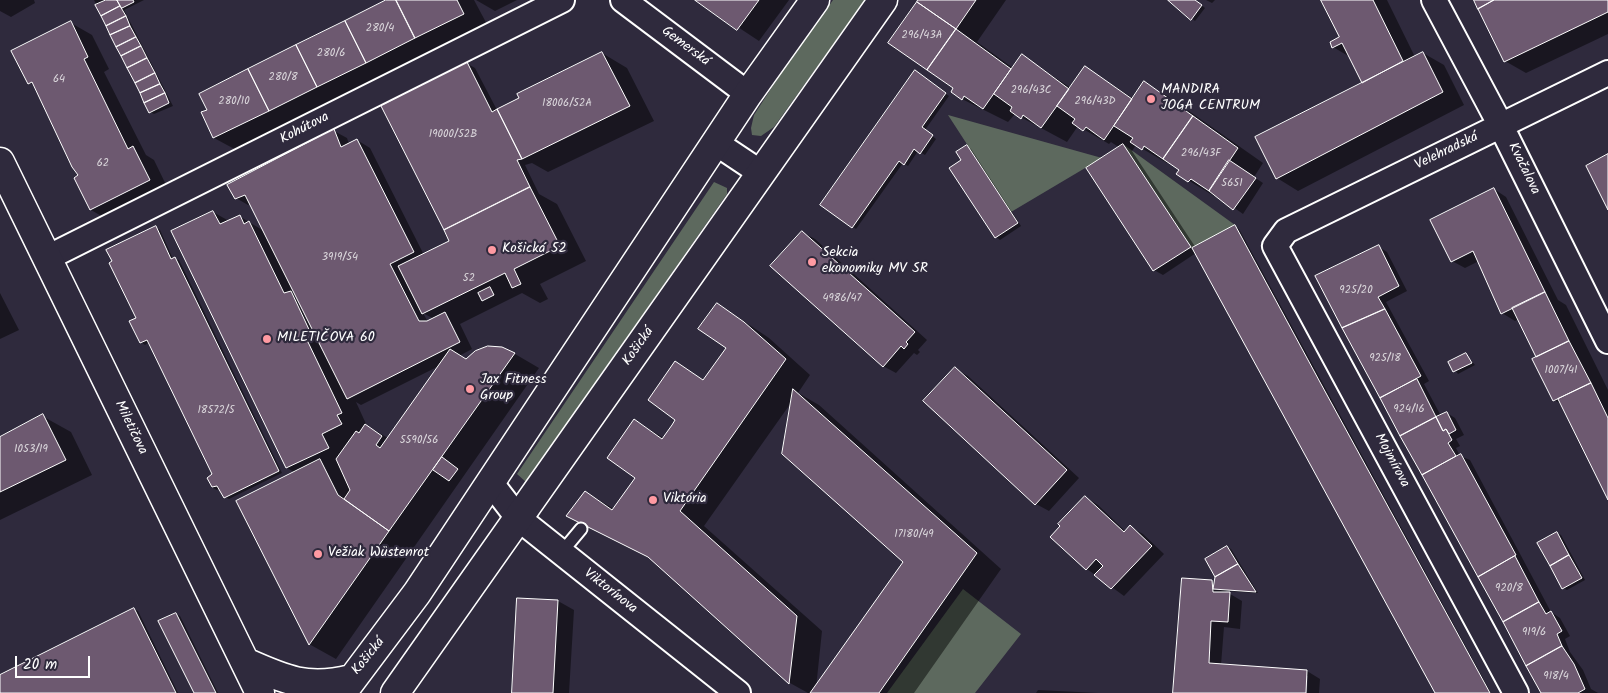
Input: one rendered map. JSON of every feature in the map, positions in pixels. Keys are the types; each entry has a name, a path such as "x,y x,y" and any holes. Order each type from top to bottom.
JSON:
{"street":[{"name":"Kohútova","path":"47,258 562,0"},
{"name":"Gemerská","path":"623,0 748,94"},
{"name":"Košická","path":"347,686 392,629 492,484 748,94 815,0"},
{"name":"Košická","path":"395,693 882,0"},
{"name":"Kvačalova","path":"1434,0 1501,126 1608,341"},
{"name":"Velehradská","path":"1286,231 1608,73"},
{"path":"716,143 761,173"},
{"name":"Miletičova","path":"0,162 260,693"},
{"name":"Mojmírova","path":"1286,231 1275,246 1516,693"},
{"name":"Viktorínova","path":"492,484 518,518 738,693"},
{"path":"245,662 290,682 347,686"}],"lane":[{"path":"560,553 582,529"}],"green space":[{"path":"833,0 865,0 774,127 761,136 752,135 751,128 754,115 785,67"},
{"path":"948,115 1102,158 1011,212"},
{"path":"1123,144 1235,225 1192,248"},
{"path":"714,182 727,188 727,194 526,482 517,474"},
{"path":"963,589 1021,634 975,693 887,693"}],"building":[{"path":"106,0 117,0 120,6 101,16 95,5"},
{"path":"117,0 133,0 134,2 122,8"},
{"path":"386,0 396,0 415,38 366,63 345,21"},
{"path":"396,0 457,0 464,14 415,38"},
{"path":"695,0 759,0 737,30"},
{"path":"918,0 976,0 956,29 917,2"},
{"path":"1168,0 1195,0 1202,5 1191,20"},
{"path":"1321,0 1373,0 1403,61 1362,83 1342,43 1332,48 1330,42 1339,37"},
{"path":"1474,0 1494,0 1478,9"},
{"path":"1494,0 1608,0 1608,12 1504,62 1478,9"},
{"path":"917,2 956,29 927,70 888,43"},
{"path":"120,6 126,16 106,26 101,16"},
{"path":"126,16 130,26 110,35 106,26"},
{"path":"71,21 88,57 84,59 128,149 133,146 150,180 90,210 74,178 78,175 72,167 32,82 28,84 11,51"},
{"path":"345,21 366,63 317,87 296,45"},
{"path":"130,26 136,37 116,47 110,35"},
{"path":"956,29 1011,69 983,109 964,96 962,100 951,92 953,88 927,70"},
{"path":"136,37 141,46 121,56 116,47"},
{"path":"296,45 317,87 269,111 248,69"},
{"path":"141,46 147,58 127,68 121,56"},
{"path":"602,52 630,106 522,159 497,109 519,98 517,94"},
{"path":"1423,52 1443,92 1276,179 1255,137"},
{"path":"1022,54 1069,89 1041,128 1023,115 1021,119 1010,111 1012,107 994,94"},
{"path":"147,58 155,73 135,83 127,68"},
{"path":"467,62 492,112 497,109 522,159 517,160 530,187 444,230 381,106"},
{"path":"1085,66 1132,99 1104,140 1086,127 1083,131 1072,123 1075,119 1057,106"},
{"path":"248,69 269,111 213,138 201,112 207,110 199,94"},
{"path":"915,70 946,93 922,127 933,135 920,154 914,149 904,165 899,161 852,228 820,205"},
{"path":"155,73 160,84 140,93 135,83"},
{"path":"1144,81 1193,116 1163,159 1144,146 1142,150 1130,142 1133,138 1114,126"},
{"path":"160,84 165,93 144,103 140,93"},
{"path":"165,93 169,103 149,113 144,103"},
{"path":"1193,116 1238,148 1209,191 1191,179 1188,182 1176,174 1179,170 1163,159"},
{"path":"334,129 341,147 357,139 414,252 390,264 419,321 427,321 445,312 460,342 347,399 245,195 235,199 227,185"},
{"path":"1123,144 1191,247 1153,271 1086,168"},
{"path":"967,145 1018,223 995,238 949,168 961,160 956,152"},
{"path":"1608,154 1608,210 1586,166"},
{"path":"1229,160 1256,178 1233,210 1209,191"},
{"name":"Košická 52","path":"530,187 560,246 514,269 521,284 512,288 505,273 422,314 398,266 449,241 444,230"},
{"path":"1494,188 1545,292 1501,314 1473,251 1451,262 1430,220"},
{"name":"MILETIČOVA 60","path":"213,211 220,224 240,215 244,224 249,221 284,293 291,291 313,338 307,340 342,413 337,415 342,424 322,434 329,448 286,468 171,231"},
{"path":"1235,225 1490,693 1435,693 1192,248"},
{"path":"156,226 171,259 175,257 279,471 224,498 217,486 212,487 207,478 212,474 147,340 140,343 129,321 136,318 109,263 112,261 106,250"},
{"path":"802,231 915,332 906,342 908,344 904,349 901,346 883,367 770,266"},
{"path":"1379,245 1399,286 1378,297 1385,309 1342,328 1315,276"},
{"path":"490,287 494,295 482,301 478,293"},
{"path":"1545,292 1569,341 1536,357 1512,308"},
{"name":"Viktória","path":"717,303 744,322 786,359 680,511 797,616 789,684 648,557 566,516 585,491 612,510 635,478 607,458 634,419 662,439 672,425 675,420 648,400 675,361 703,380 726,348 698,329"},
{"path":"1385,309 1421,376 1380,398 1342,328"},
{"path":"1569,341 1591,383 1553,401 1532,359"},
{"path":"488,346 502,347 515,353 389,531 344,499 350,490 336,459 356,431 359,433 365,424 382,436 376,445 380,448 450,349 466,359 475,351"},
{"path":"1466,353 1472,363 1453,372 1448,362"},
{"path":"955,367 1067,470 1035,505 923,401"},
{"path":"1417,379 1436,417 1400,436 1380,398"},
{"path":"1591,383 1608,418 1608,500 1558,399"},
{"path":"793,389 977,553 879,693 810,693 903,562 782,454"},
{"path":"1447,412 1456,430 1449,434 1446,429 1443,431 1436,417"},
{"path":"43,414 66,460 0,492 0,437"},
{"path":"1436,417 1443,431 1446,429 1452,440 1448,443 1456,456 1422,475 1400,436"},
{"path":"1461,454 1516,555 1478,577 1422,475"},
{"path":"442,457 458,469 449,481 433,470"},
{"name":"Vežiak Wüstenrot","path":"320,459 338,495 389,531 309,645 236,501"},
{"path":"1085,496 1124,532 1130,525 1152,546 1111,589 1094,575 1103,566 1096,559 1086,570 1050,537 1060,526 1058,524"},
{"path":"1557,532 1569,555 1550,566 1537,543"},
{"path":"1227,546 1238,564 1215,577 1205,559"},
{"path":"1569,555 1582,578 1562,589 1550,566"},
{"path":"1515,556 1539,602 1503,622 1478,577"},
{"path":"1238,564 1256,592 1213,589 1215,577"},
{"path":"1182,578 1212,580 1213,592 1230,592 1228,622 1211,621 1209,663 1307,670 1306,693 1173,693"},
{"path":"517,598 558,600 553,693 512,693"},
{"path":"1539,602 1546,614 1551,611 1562,631 1557,634 1562,646 1526,666 1503,622"},
{"path":"134,608 176,693 0,693 0,675"},
{"path":"176,613 216,693 194,693 158,621"},
{"path":"1562,646 1574,664 1585,689 1578,693 1541,693 1526,666"}],"place":[{"name":"MANDIRA JOGA CENTRUM","path":"1151,99"},
{"name":"Košická 52","path":"492,250"},
{"name":"Sekcia ekonomiky MV SR","path":"812,262"},
{"name":"MILETIČOVA 60","path":"267,339"},
{"name":"Jax Fitness Group","path":"470,389"},
{"name":"Viktória","path":"653,500"},
{"name":"Vežiak Wüstenrot","path":"318,554"}]}
